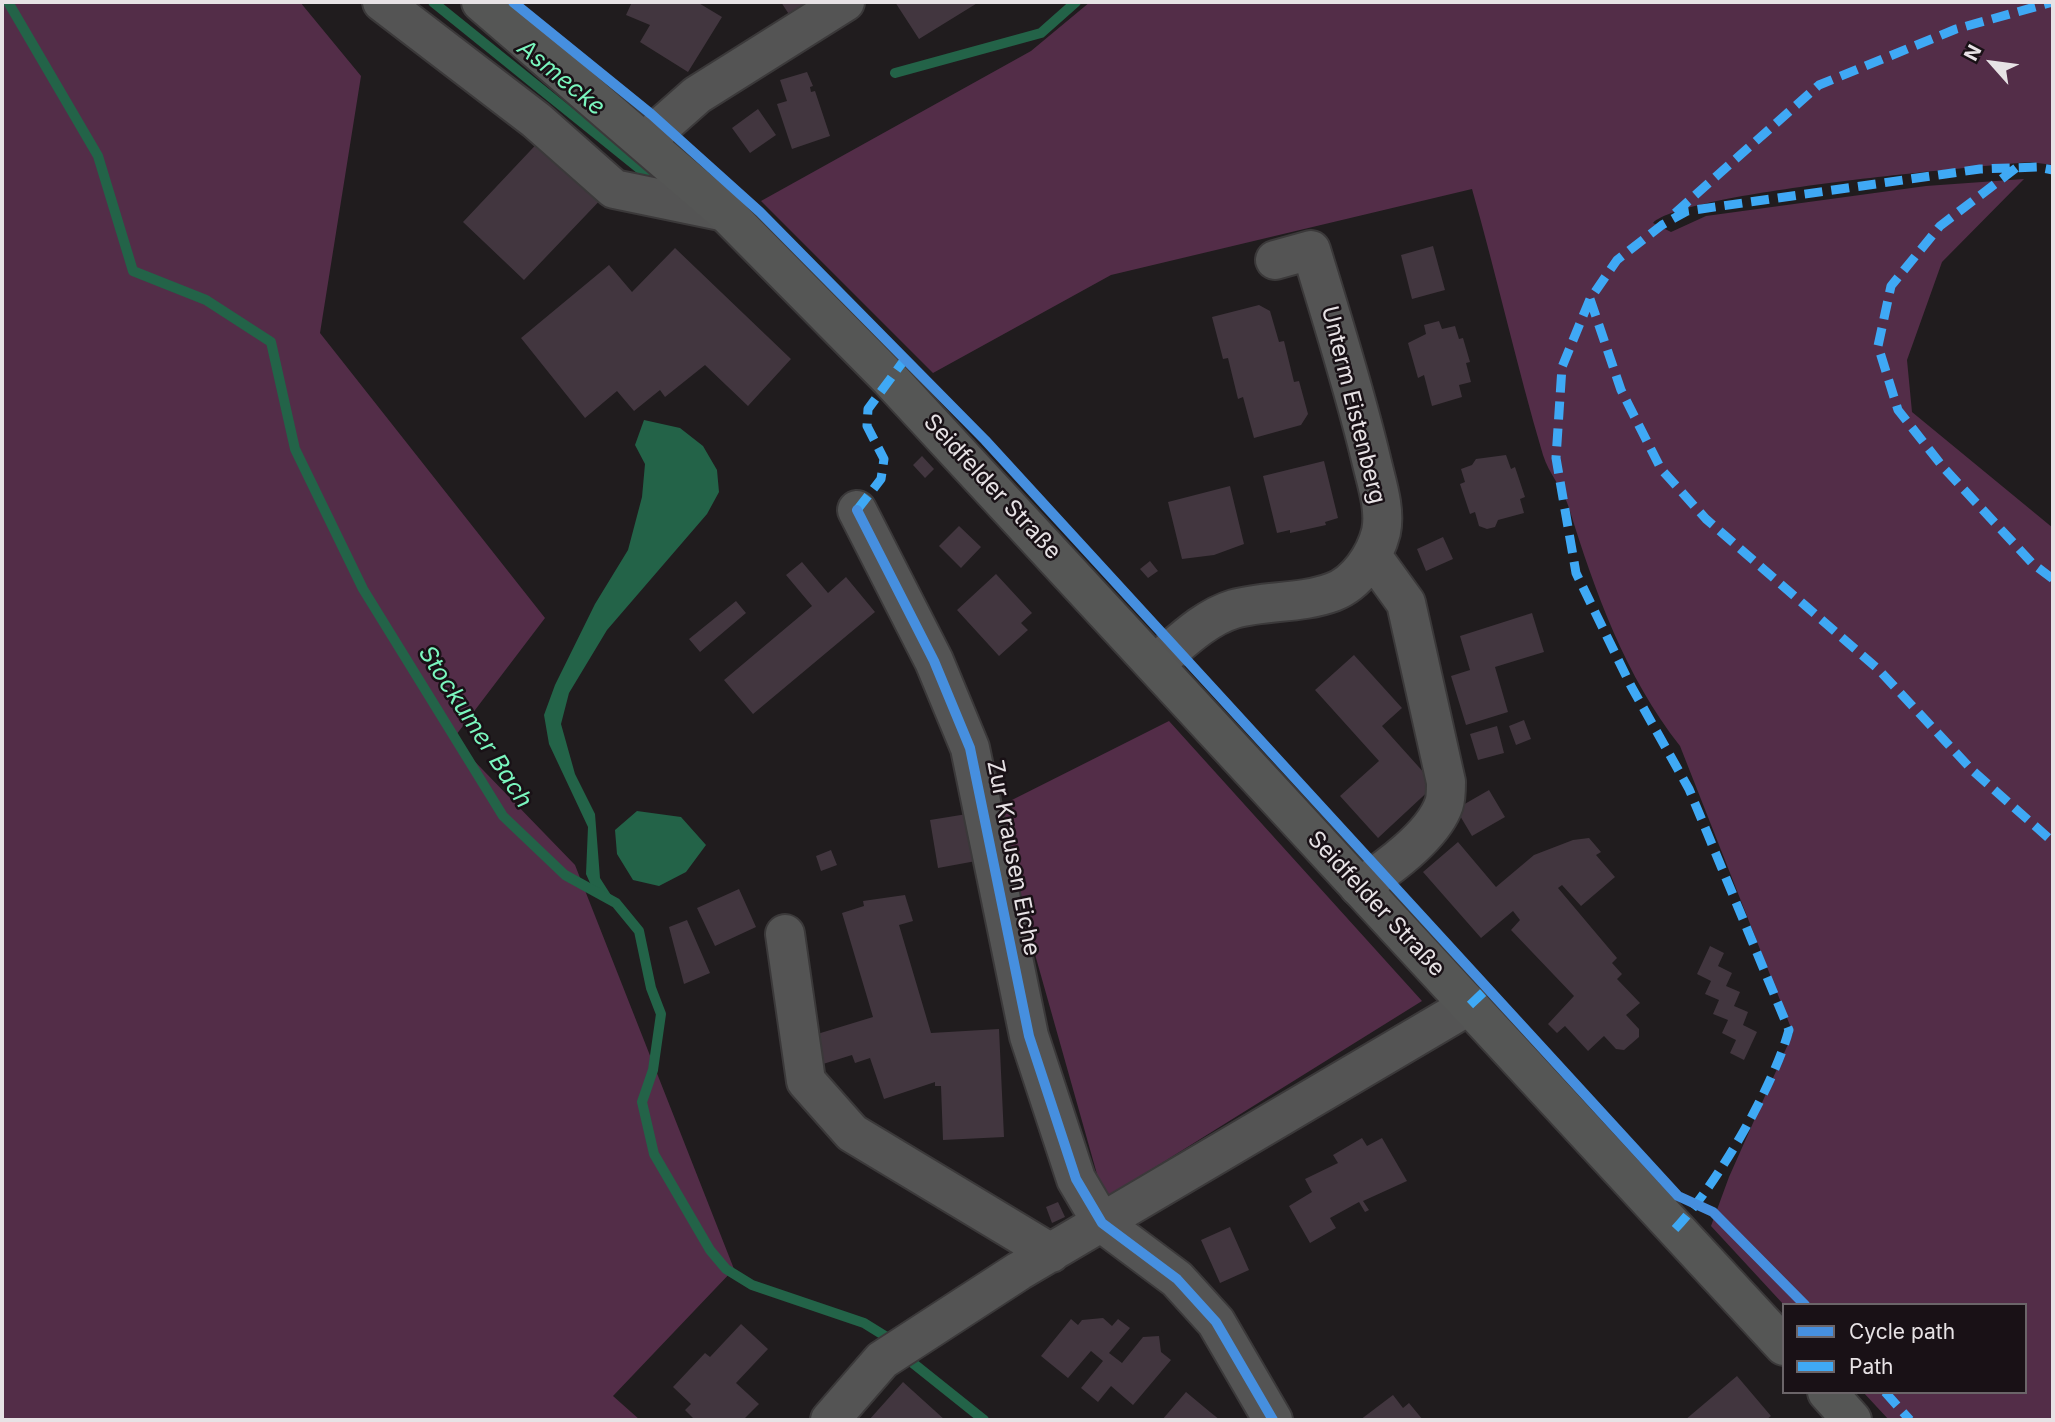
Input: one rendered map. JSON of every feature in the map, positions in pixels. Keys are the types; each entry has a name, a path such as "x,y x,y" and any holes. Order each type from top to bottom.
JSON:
{"main road":[{"name":"Seidfelder Straße","path":"481,2 725,212 899,388 1156,663 1359,887 1782,1344"},
{"path":"1828,1394 1852,1420"}],"street":[{"path":"382,2 536,120 614,188 725,212"},
{"path":"645,141 697,95 845,2"},
{"name":"Unterm Eistenberg","path":"1156,663 1216,616 1234,609 1304,600 1335,592 1355,577 1372,556 1381,530 1380,501 1349,371 1311,250 1275,260"},
{"name":"Zur Krausen Eiche","path":"857,510 934,661 970,748 1029,1036 1076,1179 1102,1223"},
{"path":"1359,887 1410,848 1429,826 1443,805 1446,782 1406,603 1372,556"},
{"path":"785,934 806,1081 852,1133 1051,1253"},
{"path":"830,1420 882,1360 917,1337 1051,1253 1470,1005"},
{"path":"1102,1223 1177,1279 1216,1322 1273,1420"}],"shaded area":[{"path":"2,2 300,2 361,76 320,333 545,618 453,739 575,865 734,1269 613,1396 640,1420 2,1420"},
{"path":"1090,2 2053,2 2053,165 2030,162 1893,175 1771,191 1676,212 1653,223 1671,232 1706,216 1926,186 2024,179 1942,262 1907,360 1912,412 2053,528 2053,1420 1889,1420 1865,1394 2027,1394 2027,1303 1782,1303 1711,1226 1729,1177 1793,1033 1680,746 1643,691 1628,662 1601,602 1566,501 1543,455 1472,189 1111,275 933,373 761,201 1031,51"},
{"path":"644,420 680,428 703,446 717,470 719,492 707,514 607,630 569,693 561,724 575,774 595,814 600,878 616,903 594,892 586,874 588,827 549,744 544,715 555,685 595,604 628,550 642,497 645,464 635,445"},
{"path":"1169,721 1422,1001 1104,1199 994,809"},
{"path":"637,811 681,817 706,845 686,872 659,886 633,880 617,854 615,830"}],"building":[{"path":"632,2 697,2 722,17 688,72 640,42 650,25 626,15"},
{"path":"781,2 824,2 792,19"},
{"path":"895,2 979,2 919,39"},
{"path":"807,72 813,86 810,87 811,92 815,91 830,136 792,149 777,104 787,101 780,80"},
{"path":"758,109 776,135 750,153 732,128"},
{"path":"546,134 607,193 524,280 463,222"},
{"path":"1433,246 1445,290 1412,299 1401,255"},
{"path":"675,248 791,359 748,406 705,365 665,397 660,390 634,411 617,391 585,418 521,338 609,265 632,292"},
{"path":"1259,305 1270,311 1279,342 1284,341 1294,382 1299,381 1308,414 1301,425 1254,438 1243,397 1238,399 1228,358 1223,359 1212,317"},
{"path":"1439,321 1442,329 1455,326 1459,339 1463,338 1470,362 1466,363 1471,382 1459,385 1462,397 1432,406 1424,375 1418,378 1408,343 1426,334 1424,325"},
{"path":"1506,455 1511,469 1515,467 1525,497 1520,499 1524,513 1498,520 1495,527 1487,529 1479,526 1475,512 1470,514 1460,484 1465,482 1461,469 1472,465 1476,459"},
{"path":"922,456 934,469 925,478 913,465"},
{"path":"1324,461 1338,518 1325,522 1326,525 1277,533 1263,476"},
{"path":"1230,486 1244,544 1214,555 1182,559 1168,502"},
{"path":"959,526 981,547 961,568 939,546"},
{"path":"1443,537 1453,559 1426,571 1417,549"},
{"path":"1150,561 1158,571 1148,578 1140,569"},
{"path":"802,562 828,593 846,577 875,612 753,714 724,680 812,606 786,575"},
{"path":"996,574 1032,613 1021,623 1028,630 999,656 957,610"},
{"path":"736,601 746,613 700,652 689,639"},
{"path":"1532,613 1544,652 1495,667 1508,712 1466,725 1451,676 1470,670 1460,636"},
{"path":"1354,655 1402,708 1382,726 1435,785 1378,838 1340,796 1379,761 1315,690"},
{"path":"1524,720 1531,739 1516,745 1509,726"},
{"path":"1497,726 1504,753 1478,760 1470,734"},
{"path":"1489,790 1505,817 1472,836 1456,809"},
{"path":"967,814 976,861 938,868 930,820"},
{"path":"1589,838 1601,852 1596,855 1615,877 1581,906 1562,885 1558,888 1617,958 1612,963 1622,974 1617,979 1640,1003 1626,1015 1639,1029 1639,1037 1624,1050 1616,1049 1604,1036 1588,1051 1565,1026 1557,1033 1548,1024 1574,996 1511,930 1520,920 1513,911 1481,938 1423,872 1458,842 1496,887 1534,855 1573,840"},
{"path":"831,850 837,865 821,871 816,856"},
{"path":"739,889 756,927 715,946 697,908"},
{"path":"905,895 913,921 899,925 931,1033 999,1029 1004,1137 943,1140 941,1086 935,1086 935,1082 884,1099 870,1058 855,1063 852,1055 823,1064 814,1035 873,1017 842,913 864,906 863,901"},
{"path":"687,920 710,973 684,984 669,927"},
{"path":"1710,946 1724,953 1718,966 1732,973 1726,986 1740,992 1734,1006 1748,1012 1743,1025 1757,1032 1744,1060 1730,1053 1736,1040 1722,1033 1728,1020 1713,1014 1719,1000 1705,994 1711,981 1697,974"},
{"path":"1362,1138 1367,1146 1382,1138 1407,1181 1363,1201 1369,1210 1365,1212 1359,1202 1330,1218 1336,1228 1310,1243 1289,1206 1312,1192 1305,1179 1338,1163 1333,1155"},
{"path":"1058,1202 1065,1217 1052,1223 1046,1207"},
{"path":"1230,1227 1249,1270 1220,1283 1201,1240"},
{"path":"1103,1318 1112,1326 1118,1319 1130,1328 1109,1353 1122,1363 1143,1337 1159,1336 1161,1352 1171,1360 1133,1405 1111,1386 1098,1402 1081,1388 1103,1361 1091,1351 1068,1378 1041,1356 1071,1319 1078,1325 1082,1320"},
{"path":"741,1324 768,1349 736,1383 759,1404 743,1420 695,1420 685,1410 691,1404 673,1387 705,1353 710,1357"},
{"path":"1737,1376 1771,1416 1766,1420 1685,1420"},
{"path":"903,1382 945,1420 869,1420"},
{"path":"1186,1392 1210,1412 1220,1420 1162,1420"},
{"path":"1393,1395 1403,1408 1409,1403 1423,1420 1360,1420"}],"waterway":[{"name":"Stockumer Bach","path":"8,2 98,156 133,271 206,300 271,342 295,449 363,589 503,816 565,875 616,903 639,931 651,988 661,1014 653,1070 642,1102 654,1154 710,1250 726,1269 752,1285 864,1323 885,1336 904,1356 984,1420"},
{"name":"Asmecke","path":"433,2 645,173 665,183"},
{"name":"Asmecke","path":"895,73 1041,33 1076,2"}],"marked path":[{"path":"1675,213 1819,85 1956,29 2053,2"},
{"path":"1675,1229 1708,1188 1741,1135 1770,1080 1789,1030 1689,789 1631,686 1576,573 1556,458 1562,367 1590,299 1617,260 1662,225 1687,211 1980,169 2037,167 2053,170"},
{"path":"2016,168 1940,226 1891,286 1878,346 1898,410 1943,467 2033,564 2053,579"},
{"path":"1590,299 1621,390 1661,469 1706,519 1878,669 1973,771 2053,842"},
{"path":"857,510 881,479 884,459 867,426 868,409 905,359"},
{"path":"1470,1005 1489,987"},
{"path":"1887,1394 1910,1420"}],"cycle path":[{"path":"513,2 651,114 760,212 985,440 1678,1196 1713,1212 1803,1303"},
{"path":"857,510 934,661 970,748 1029,1036 1076,1179 1102,1223 1177,1279 1216,1322 1273,1420"}]}
